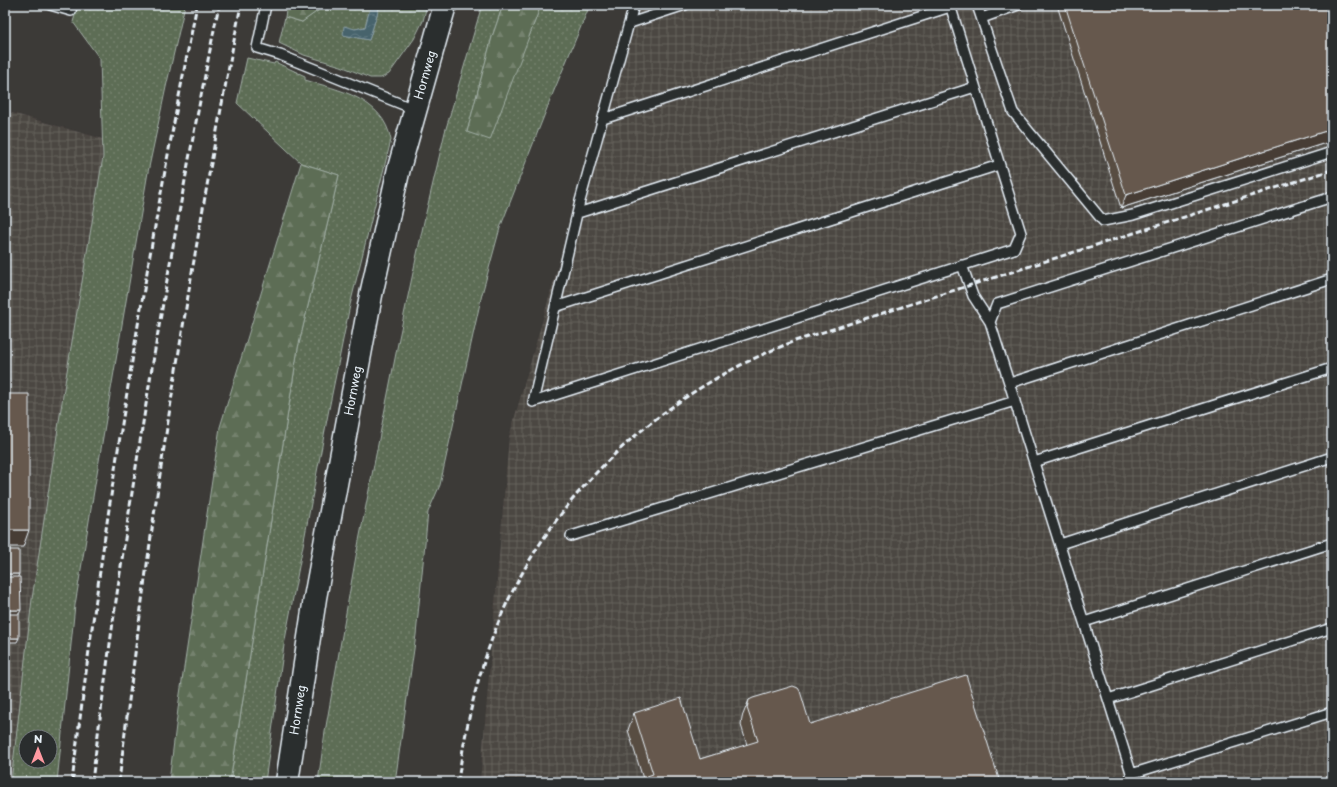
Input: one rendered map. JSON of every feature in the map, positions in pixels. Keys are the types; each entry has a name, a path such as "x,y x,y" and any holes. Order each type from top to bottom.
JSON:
{"street":[{"name":"Hornweg","path":"288,782 315,598 371,295 400,168 445,5"}],"lane":[{"path":"50,5 71,11 72,5"},
{"path":"266,5 257,48 287,57 416,110"},
{"path":"603,119 950,6 1021,233 1014,249 533,402 578,213 603,119 630,22 634,5"},
{"path":"630,22 685,5"},
{"path":"977,5 1013,112 1103,221 1132,215 1332,152"},
{"path":"982,18 1018,5"},
{"path":"578,213 975,87"},
{"path":"555,307 1000,165"},
{"path":"990,322 997,304 1332,197"},
{"path":"962,265 972,296 990,322 1133,778 1332,712"},
{"path":"1010,383 1332,279"},
{"path":"1034,462 1332,368"},
{"path":"570,536 1015,401"},
{"path":"1060,544 1332,457"},
{"path":"1084,622 1332,543"},
{"path":"1108,699 1332,628"}],"shaded area":[{"path":"633,5 1332,5 1332,782 480,782 509,437"},
{"path":"5,111 124,145 27,729 18,729 18,769 28,769 31,782 5,782"}],"green space":[{"path":"78,5 185,5 148,172 75,605 57,782 11,782 32,599 64,389 103,157 100,59 73,22"},
{"path":"287,5 326,5 302,22 285,17"},
{"path":"326,5 371,5 365,27 355,29 343,35 369,40 380,5 427,5 423,21 414,39 389,74 381,78 370,78 341,66 304,55 279,43 285,17 302,22"},
{"path":"482,5 503,5 492,37 467,132 528,39 541,5 590,5 553,93 500,228 482,294 440,485 428,512 416,635 395,782 318,782 325,732 356,556 399,338 445,132"},
{"path":"503,5 541,5 490,140 467,132 492,37"},
{"path":"247,58 274,64 275,62 305,76 305,80 345,92 358,98 379,114 386,126 391,140 350,305 329,409 284,645 265,782 230,782 298,348 339,175 301,163 237,103"},
{"path":"301,163 339,175 298,348 230,782 169,782 179,701 220,427"}],"water":[{"path":"371,5 380,5 369,40 343,35 344,26 355,29 365,27"}],"building":[{"path":"1065,5 1332,5 1332,129 1126,195"},
{"path":"5,394 29,394 29,530 5,530"},
{"path":"5,550 19,550 19,574 5,574"},
{"path":"5,577 20,577 21,610 5,610"},
{"path":"5,614 19,614 19,638 5,638"},
{"path":"966,675 1000,782 649,782 647,776 653,774 634,713 681,698 700,759 758,741 747,708 749,700 753,698 793,686 798,688 810,724"}],"railway":[{"path":"72,782 84,685 127,392 160,198 197,5"},
{"path":"92,782 118,587 148,392 164,295 219,5"},
{"path":"119,782 144,587 172,392 222,101 241,5"},
{"path":"458,782 470,715 488,650 510,598 537,548 570,503 607,461 649,424 695,391 744,364 795,341 1332,170"}]}
